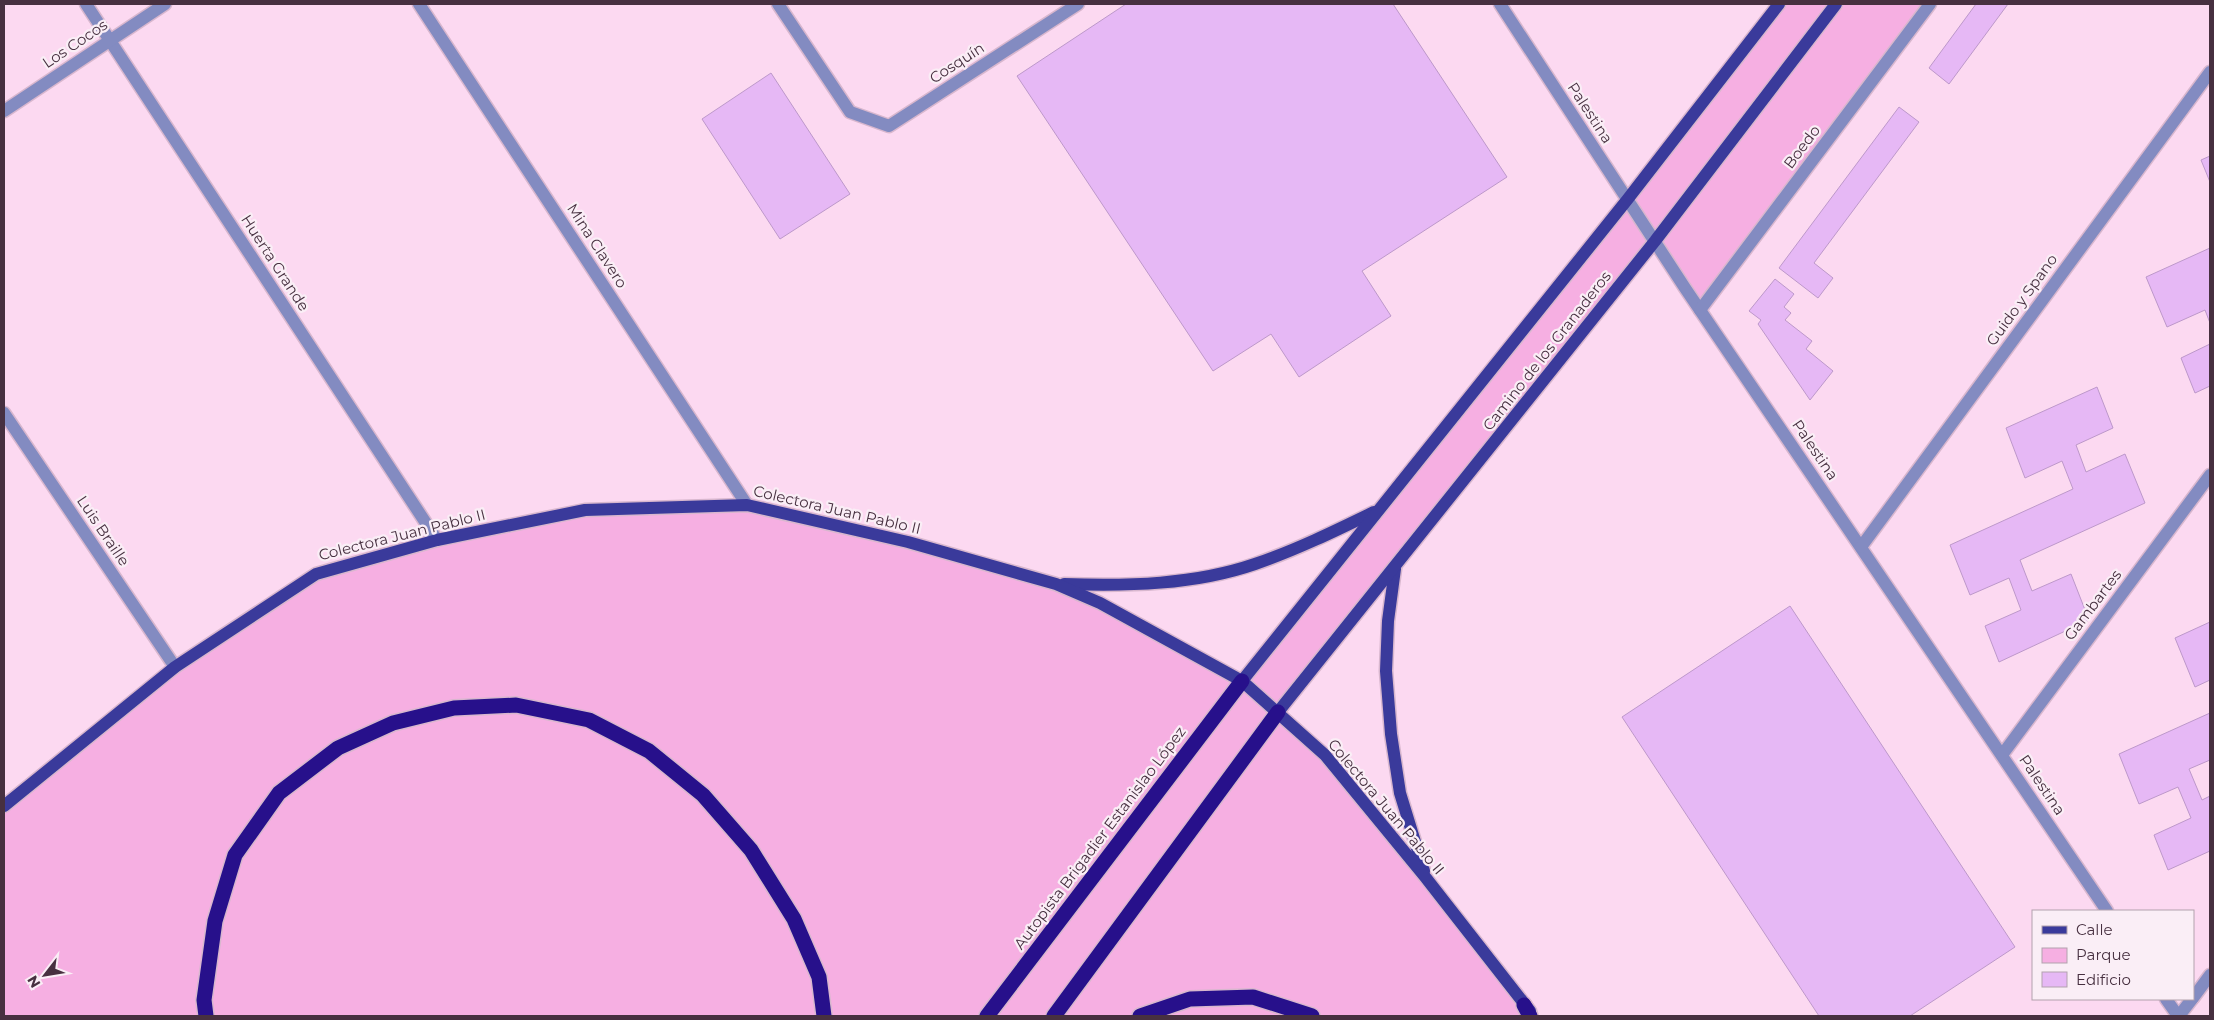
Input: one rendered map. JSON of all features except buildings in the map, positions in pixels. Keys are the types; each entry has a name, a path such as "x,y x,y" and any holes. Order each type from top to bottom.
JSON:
{"highway":[{"name":"Autopista Brigadier Estanislao López","path":"987,1016 1242,681"},
{"path":"206,1016 204,1000 215,921 235,855 279,793 338,748 393,723 454,708 516,706 589,720 649,751 703,795 751,850 794,919 819,977 824,1016"},
{"path":"1054,1016 1278,712"},
{"path":"1140,1016 1190,999 1253,997 1312,1016"}],"main road":[{"name":"Camino de los Granaderos","path":"1242,681 1627,200 1779,4"},
{"name":"Camino de los Granaderos","path":"1278,712 1655,241 1836,4"},
{"name":"Colectora Juan Pablo II","path":"4,806 174,667 316,574 437,540 584,510 748,505 908,542 1056,584 1100,603 1242,681 1325,755 1426,878 1527,1010 1536,1016"},
{"path":"1056,584 1123,586 1189,579 1254,564 1316,540 1378,510"},
{"path":"1395,567 1388,621 1386,671 1391,734 1400,793 1426,878"}],"street":[{"name":"Huerta Grande","path":"86,4 437,540"},
{"name":"Los Cocos","path":"4,111 165,4"},
{"name":"Mina Clavero","path":"420,4 748,505"},
{"name":"Cosquín","path":"778,4 850,112 889,126 1078,4"},
{"name":"Palestina","path":"1500,4 1700,310 2106,910"},
{"name":"Boedo","path":"1700,310 1930,4"},
{"name":"Guido y Spano","path":"1861,547 2210,72"},
{"name":"Luis Braille","path":"4,412 174,667"},
{"name":"Gambartes","path":"2002,755 2210,475"},
{"path":"2194,998 2210,975"},
{"path":"2167,1000 2179,1016 2192,1000"}],"green space":[{"path":"1779,4 1930,4 1700,310 1655,242 1278,712 1325,755 1536,1016 4,1016 4,806 175,667 316,574 585,510 747,505 1056,584 1242,681"}]}
